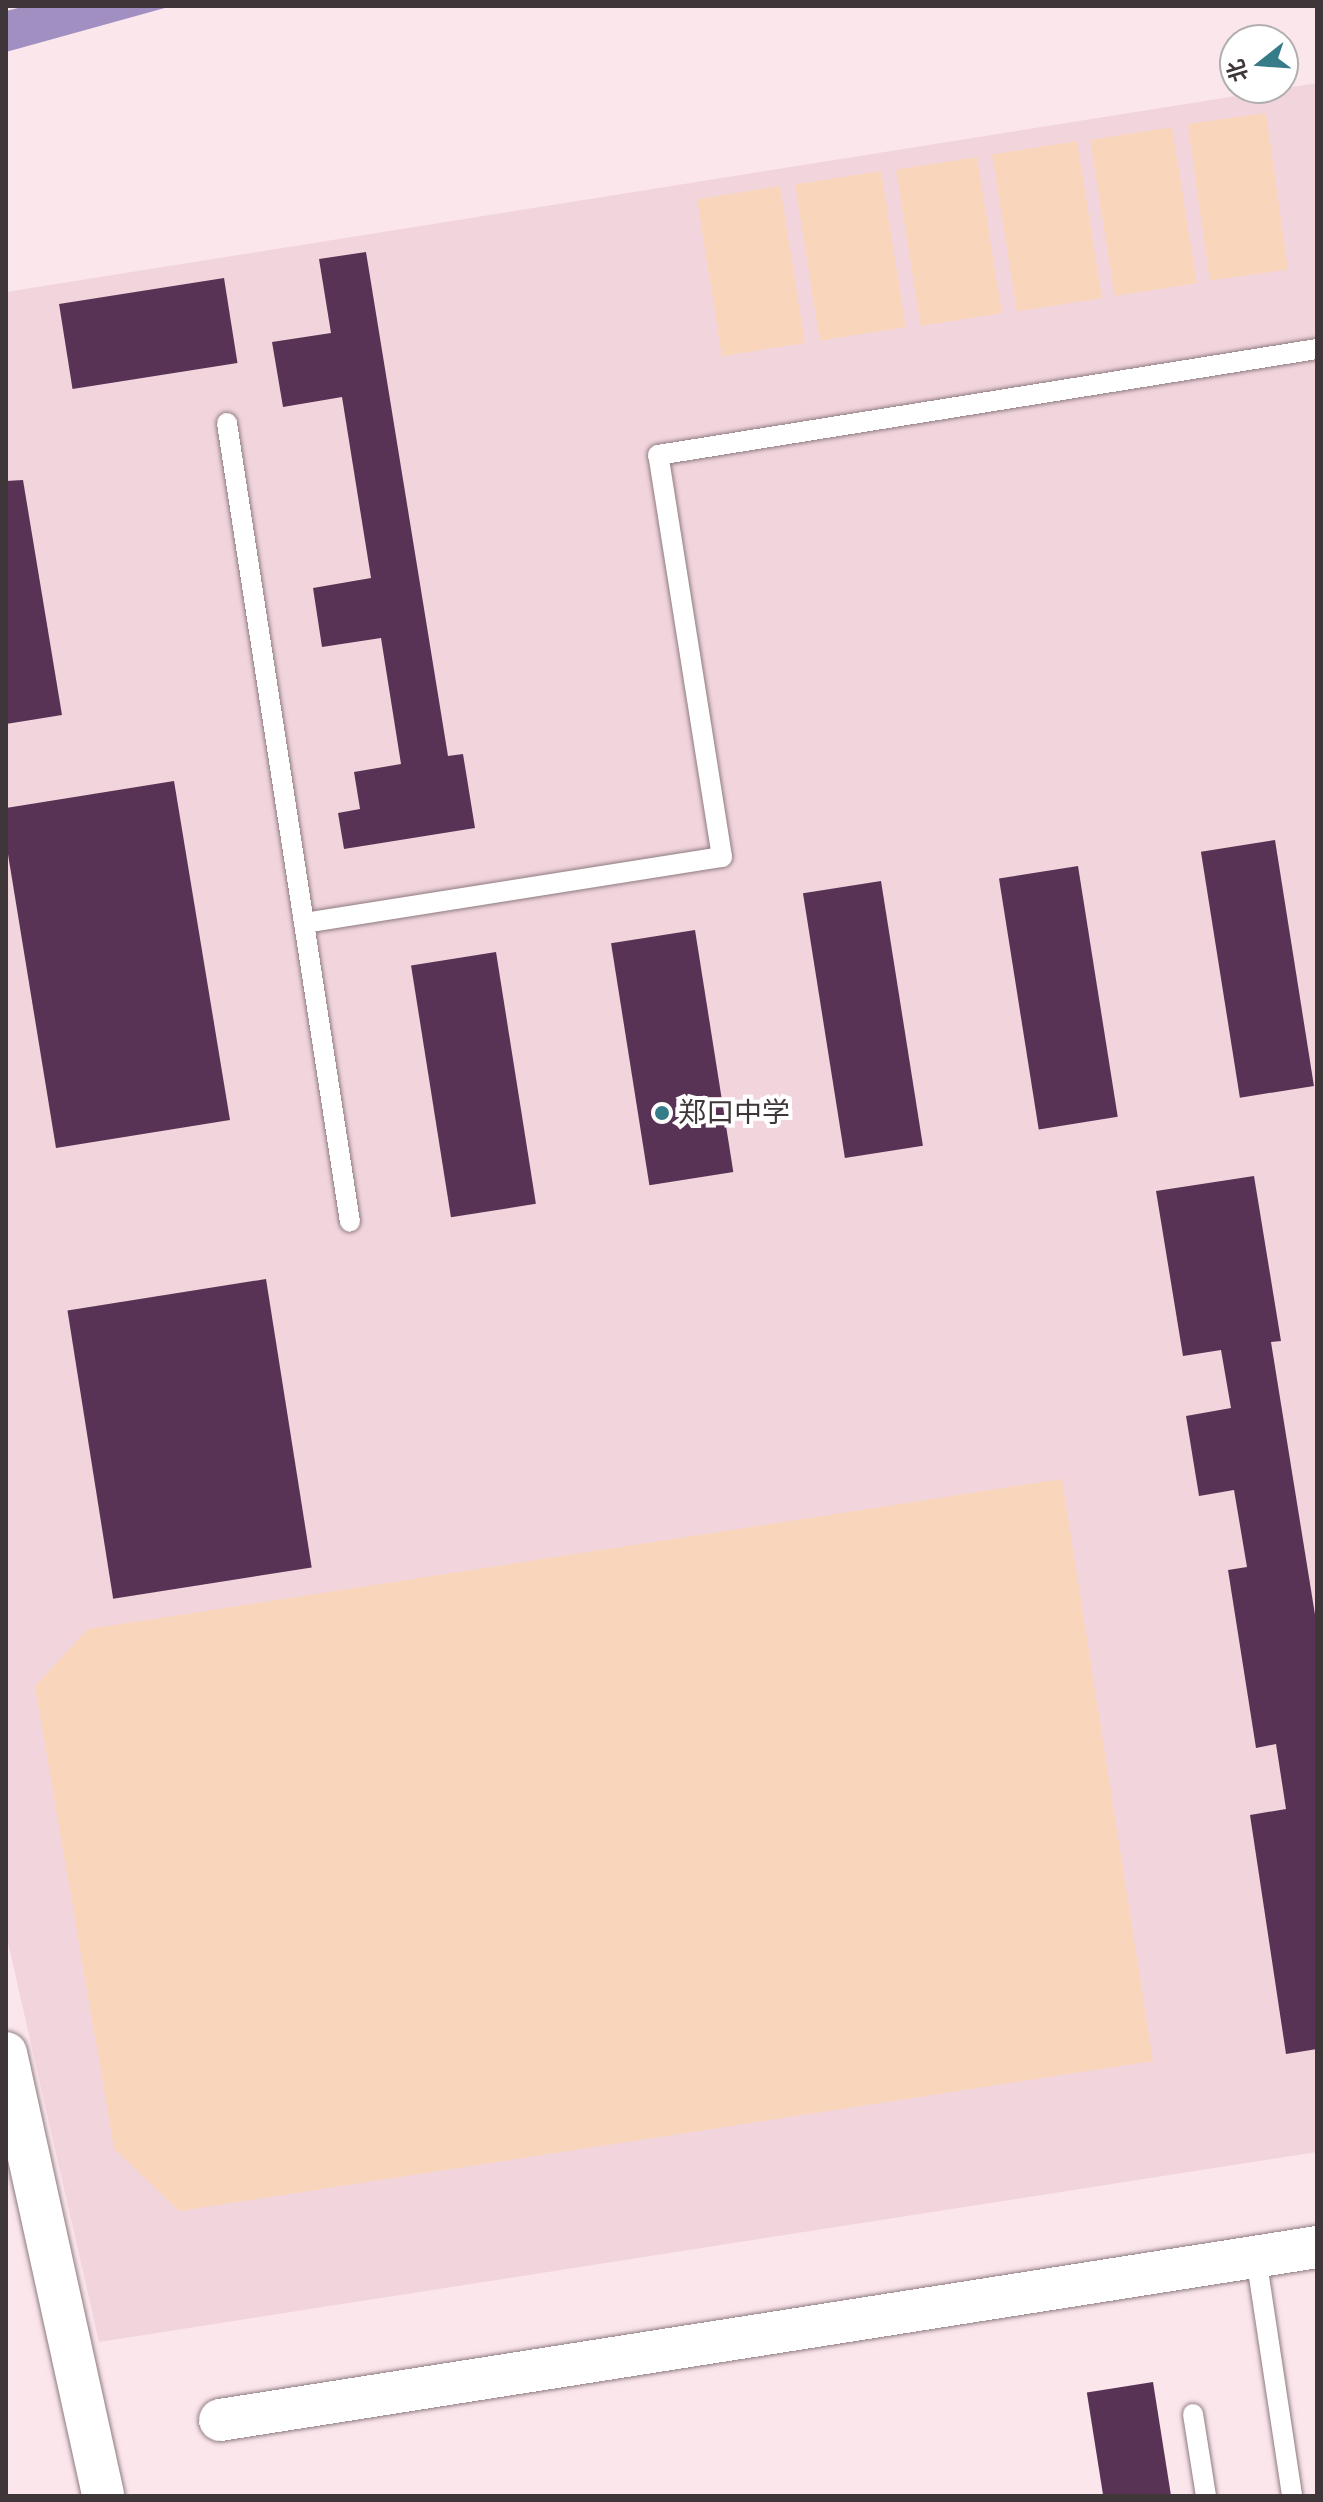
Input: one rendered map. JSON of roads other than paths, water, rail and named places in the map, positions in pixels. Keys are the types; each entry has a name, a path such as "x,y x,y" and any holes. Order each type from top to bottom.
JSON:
{"street":[{"path":"6,2053 103,2496"},
{"path":"220,2420 1317,2247"}],"lane":[{"path":"304,923 722,857 658,455 1317,349"},
{"path":"227,423 350,1222"},
{"path":"1256,2257 1292,2496"},
{"path":"1193,2414 1206,2496"}],"place":[{"name":"郑口中学","path":"662,1113"}]}
